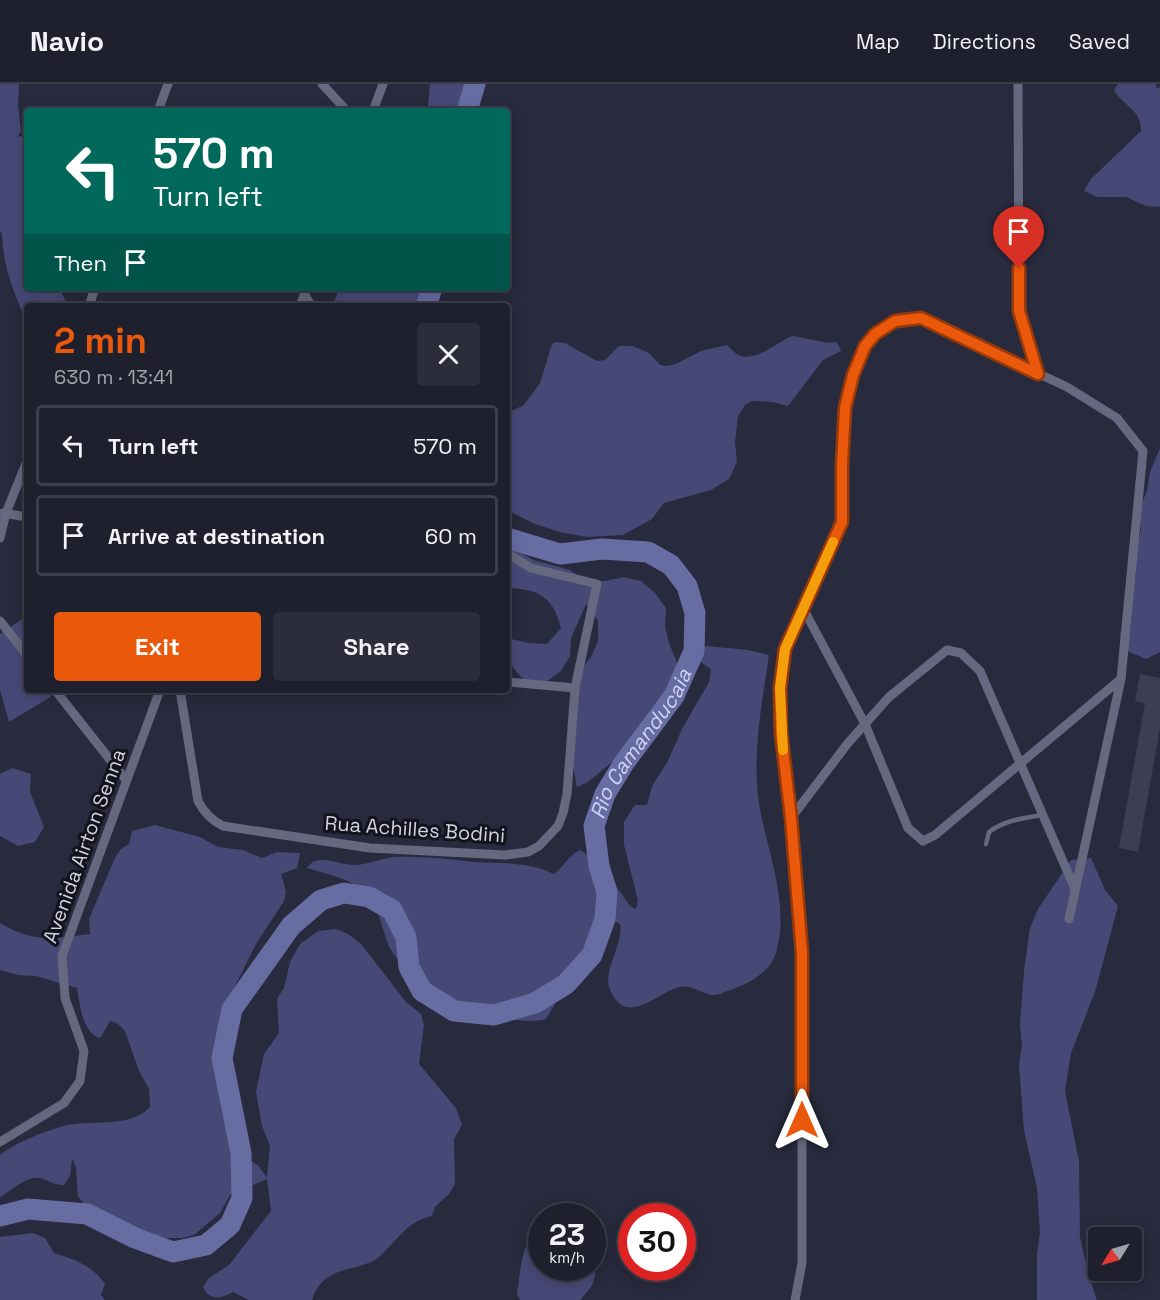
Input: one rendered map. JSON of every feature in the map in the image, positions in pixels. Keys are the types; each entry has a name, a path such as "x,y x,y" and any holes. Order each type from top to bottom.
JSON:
{"street":[{"path":"159,108 168,84"},
{"path":"322,84 344,108"},
{"path":"374,108 383,84"},
{"path":"1018,84 1019,311 1038,374"},
{"path":"795,1300 802,1263 802,953 791,818 781,733 780,688 785,649 842,522 845,408 853,375 865,346 875,334 895,321 921,318 1067,387 1117,418 1143,451 1121,679 1069,919"},
{"path":"0,538 3,513 24,468"},
{"path":"3,513 24,516"},
{"name":"Rua Achilles Bodini","path":"180,693 198,801 207,816 223,826 370,848 505,855 528,852 549,838 558,826 563,813 567,794 575,688 597,584 531,568 510,555"},
{"path":"803,608 865,724 908,828 923,841 935,835 1121,679"},
{"path":"0,621 24,651"},
{"path":"791,818 889,697 947,650 961,653 980,671 1075,889"},
{"path":"510,682 575,688"},
{"path":"57,693 126,780"},
{"name":"Avenida Airton Senna","path":"0,1142 64,1103 80,1081 84,1052 65,998 62,956 158,693"}],"lane":[{"path":"986,844 989,832 996,827 1011,821 1043,815"}],"shaded area":[{"path":"0,84 19,84 18,105 21,131 17,137 24,136 24,291 60,291 66,303 24,303 24,316 10,280 0,232"},
{"path":"430,84 479,84 470,108 425,108 428,106"},
{"path":"1118,84 1156,84 1156,88 1160,87 1160,207 1146,206 1126,197 1097,197 1084,191 1091,179 1141,131 1135,113 1114,90"},
{"path":"339,291 431,291 424,303 333,303"},
{"path":"793,336 828,343 837,342 841,351 823,360 788,406 773,402 752,401 745,405 738,416 735,442 737,462 729,479 711,490 664,503 652,519 623,535 587,537 560,532 535,524 510,512 510,412 524,405 540,383 552,344 555,342 565,343 597,361 605,360 619,346 633,346 649,353 660,365 667,366 676,364 701,351 727,345 738,355 752,356"},
{"path":"1160,448 1160,652 1146,659 1127,651 1120,635 1129,594 1136,576 1135,551 1141,530 1139,510"},
{"path":"510,546 533,560 570,570 586,581 606,581 623,577 641,581 655,593 666,608 665,626 677,663 674,682 616,759 588,782 577,787 572,760 579,672 591,657 598,641 598,621 586,604 571,638 570,656 561,671 546,682 527,684 510,664 511,639 547,644 561,628 554,608 543,596 510,588"},
{"path":"24,618 24,693 54,693 9,722 0,690 0,634"},
{"path":"707,646 748,650 769,655 759,726 757,778 761,815 775,872 780,930 774,957 765,971 751,981 715,995 684,986 636,1007 627,1007 619,1003 609,986 608,977 620,932 620,924 612,919 598,931 546,1019 528,1021 507,1019 460,1003 417,978 401,963 390,948 377,909 369,895 351,882 307,868 311,863 322,860 354,865 395,857 414,857 525,865 554,874 580,850 597,864 629,904 636,909 638,901 624,845 624,822 635,805 647,805 652,786 668,761 682,729 709,682 711,669 699,661 697,650"},
{"path":"12,768 31,774 30,792 44,827 35,842 18,846 0,836 0,774"},
{"path":"155,825 200,837 218,847 243,850 262,858 277,852 300,853 297,868 281,874 286,891 284,901 256,944 227,1008 220,1044 221,1107 228,1138 240,1154 259,1166 267,1178 270,1146 262,1126 256,1092 264,1054 279,1033 277,999 284,988 290,962 300,944 318,931 336,929 348,934 361,944 406,1002 421,1014 424,1025 419,1064 456,1108 462,1125 454,1139 455,1184 449,1194 435,1207 432,1216 408,1228 375,1260 330,1276 317,1289 312,1300 249,1300 233,1292 215,1297 208,1294 203,1287 209,1278 229,1265 271,1211 267,1179 230,1195 220,1213 194,1235 182,1238 164,1238 123,1229 88,1210 78,1196 76,1167 72,1158 70,1176 64,1185 35,1178 25,1181 0,1197 0,1155 14,1146 37,1135 71,1124 131,1119 150,1107 149,1089 139,1071 125,1031 117,1023 110,1021 99,1038 93,1035 85,1024 77,988 36,976 18,975 0,970 0,923 33,937 90,934 89,919 115,858 121,849 129,844 132,831"},
{"path":"1091,858 1105,890 1118,906 1095,992 1071,1053 1065,1091 1079,1161 1080,1237 1088,1281 1091,1281 1097,1300 1037,1300 1037,1253 1040,1233 1037,1188 1024,1130 1019,1065 1022,1045 1020,1025 1024,971 1030,928 1038,909 1071,860"},
{"path":"33,1233 45,1238 54,1253 76,1261 95,1272 105,1284 101,1295 105,1300 0,1300 0,1237"},
{"path":"528,1242 528,1281 593,1281 589,1289 580,1300 520,1300 517,1294"}],"building":[{"path":"1140,674 1160,678 1160,728 1138,852 1119,848 1145,703 1135,701"}],"waterway":[{"name":"Rio Camanducaia","path":"468,108 475,84"},
{"name":"Rio Camanducaia","path":"427,303 431,291"},
{"name":"Rio Camanducaia","path":"0,1216 28,1209 87,1214 135,1238 173,1252 206,1245 230,1225 242,1198 241,1153 222,1058 232,1009 291,926 321,900 344,893 369,897 392,910 406,937 409,967 422,991 454,1011 494,1015 535,1003 566,984 592,955 605,919 607,892 599,866 594,826 605,794 624,763 674,696 694,651 695,613 687,586 671,565 648,552 602,549 560,554 510,539"}],"slow traffic":[{"path":"783,750 780,688 785,649 833,542"}],"route":[{"path":"802,1120 802,953 791,818 781,733 780,688 785,649 842,522 845,408 853,375 865,346 875,334 895,321 921,318 1038,374 1019,311 1019,268"}]}
